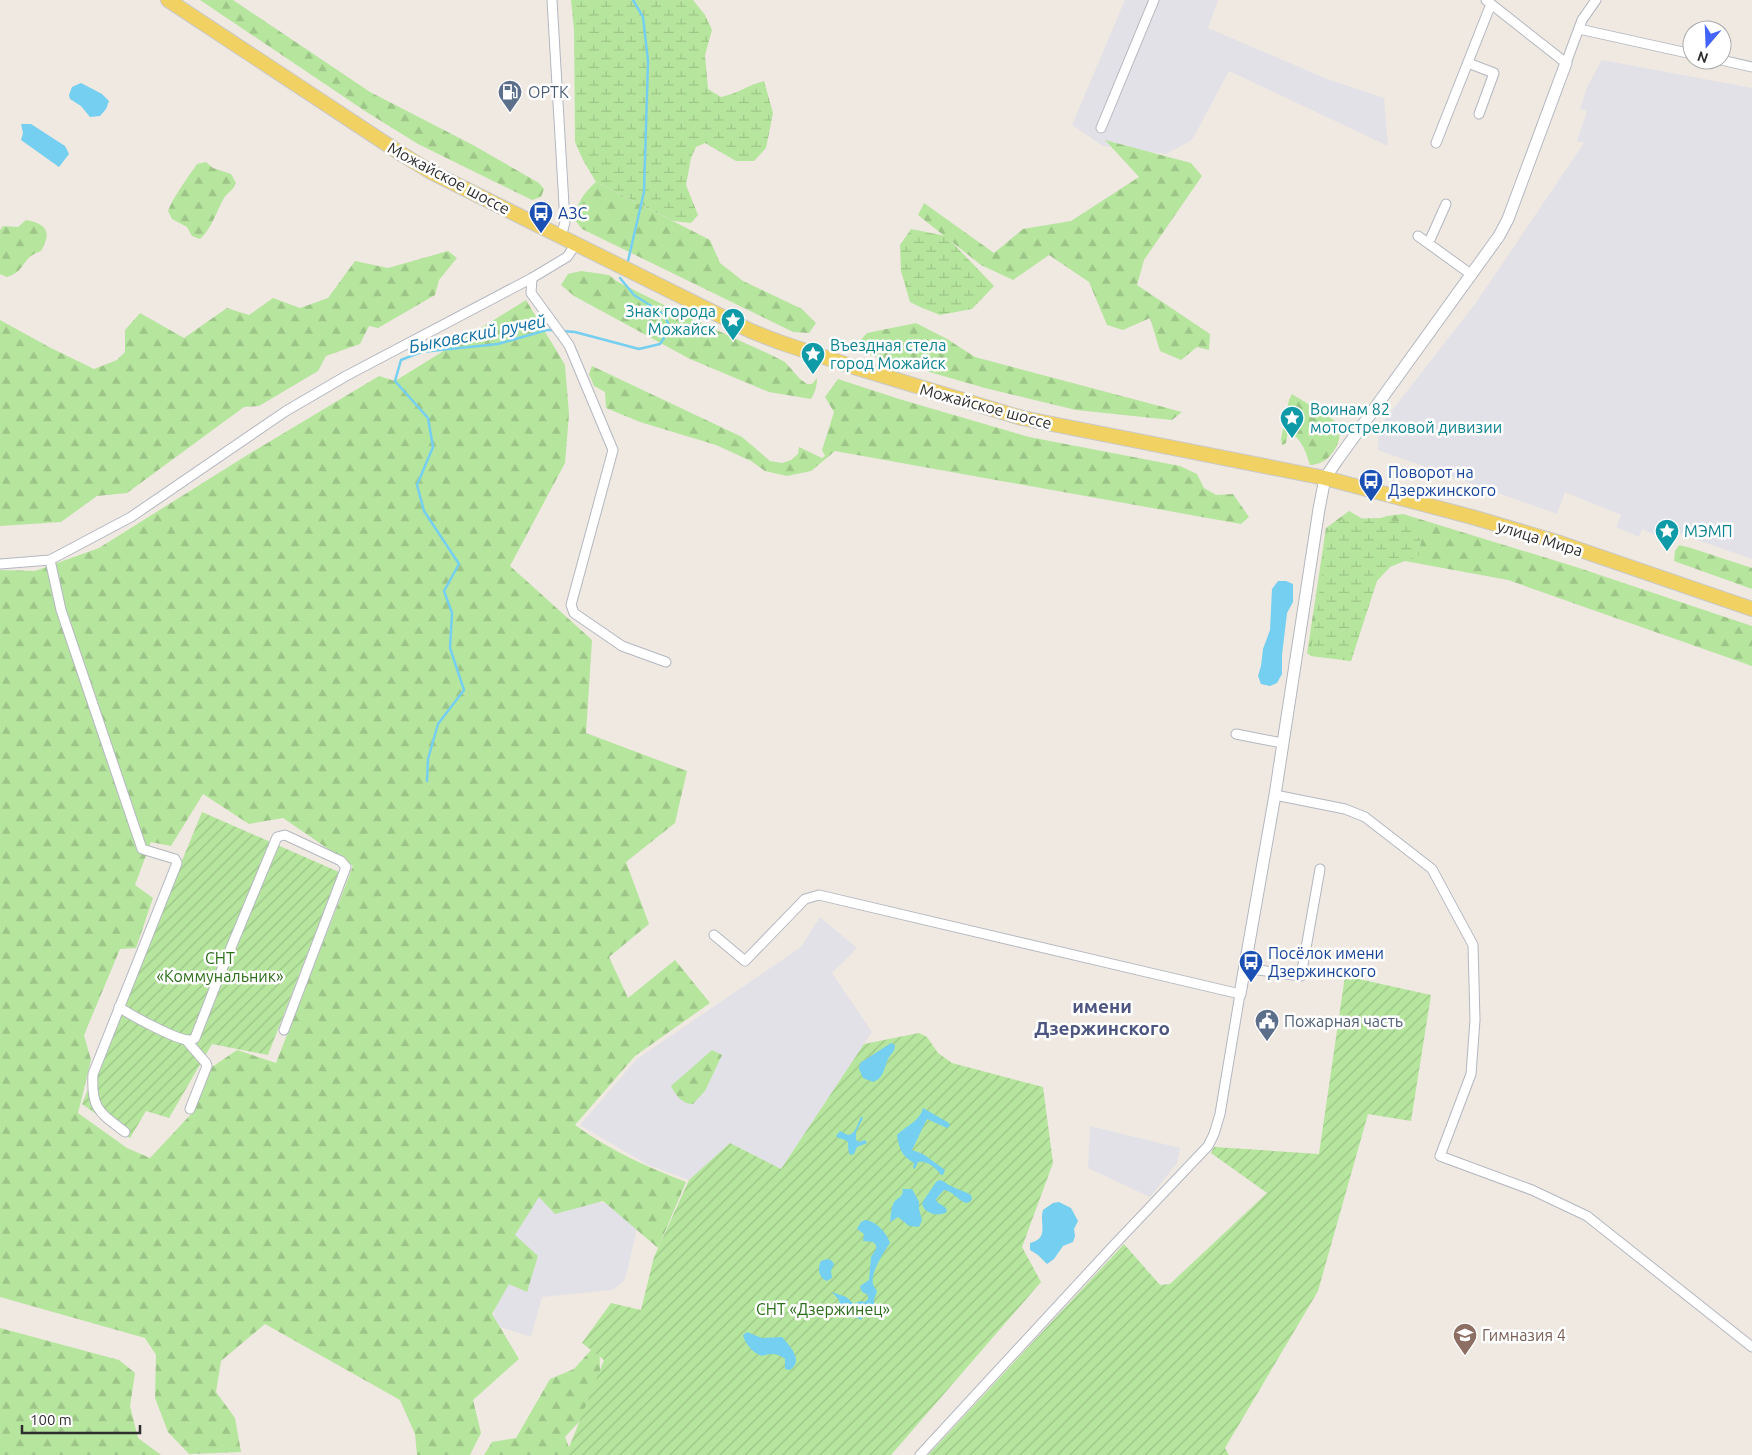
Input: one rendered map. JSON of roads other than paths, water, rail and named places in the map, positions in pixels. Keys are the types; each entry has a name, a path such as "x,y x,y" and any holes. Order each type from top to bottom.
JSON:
{"main road":[{"name":"Можайское шоссе","path":"168,0 415,163 761,335 914,386 1001,412 1049,424 1325,478"},
{"name":"улица Мира","path":"1325,478 1535,536 1752,609"}],"street":[{"path":"552,0 565,222 561,237"},
{"path":"1101,128 1154,0"},
{"path":"920,1455 1208,1146 1214,1134 1220,1114 1245,968 1325,478 1495,242 1508,219 1582,20 1596,0"},
{"path":"1436,143 1468,63 1489,2 1566,63"},
{"path":"1579,29 1682,52"},
{"path":"1732,62 1752,67"},
{"path":"1468,63 1494,73 1479,114"},
{"path":"1429,242 1446,204"},
{"path":"1418,236 1429,242 1472,275"},
{"path":"0,564 50,560 131,517 295,406 346,376 532,278 567,257 576,244"},
{"path":"532,278 531,293 570,345 613,450 570,604 574,613 622,646 666,662"},
{"path":"50,560 61,610 142,849 175,859 177,863 94,1067 92,1085 96,1106 100,1113 124,1132"},
{"path":"1236,734 1282,743"},
{"path":"1274,794 1345,809 1365,817 1432,869 1473,945 1476,1020 1471,1074 1440,1156 1532,1190 1587,1216 1752,1347"},
{"path":"186,1040 195,1038 198,1033 220,974 274,846 281,835 341,861 346,866 284,1030"},
{"path":"1245,968 1301,976 1320,869"},
{"path":"714,935 745,961 805,898 819,895 1240,994"},
{"path":"119,1007 138,1019 186,1040 206,1063 207,1066 190,1109"}],"water":[{"path":"81,83 102,94 109,101 106,109 100,116 90,117 81,106 70,99 69,95 72,87"},
{"path":"21,124 31,124 65,146 69,154 59,167 21,140 23,133"},
{"path":"1278,581 1286,581 1293,584 1293,602 1287,613 1282,655 1282,674 1277,683 1270,686 1261,684 1258,676 1263,649 1270,630 1272,589"},
{"path":"891,1043 895,1045 894,1049 879,1078 873,1082 863,1078 859,1069 860,1063"},
{"path":"923,1108 949,1123 950,1126 947,1128 927,1119 912,1150 923,1154 945,1170 943,1175 925,1162 918,1162 915,1169 913,1168 914,1163 904,1155 899,1144 897,1135 916,1120"},
{"path":"861,1117 863,1118 856,1132 856,1140 859,1142 865,1140 867,1143 857,1147 854,1154 850,1155 848,1142 836,1136 840,1131 848,1135 853,1133"},
{"path":"939,1180 971,1195 972,1199 966,1203 944,1190 936,1199 937,1202 946,1208 947,1212 932,1214 928,1212 922,1203"},
{"path":"902,1189 912,1189 919,1202 922,1220 919,1227 909,1226 898,1217 890,1222 893,1205 902,1195"},
{"path":"1059,1202 1071,1208 1078,1221 1074,1229 1075,1236 1073,1242 1063,1246 1054,1259 1047,1264 1030,1250 1030,1243 1040,1238 1042,1234 1043,1210 1053,1203"},
{"path":"865,1220 880,1228 890,1243 874,1274 873,1284 877,1291 874,1300 875,1308 863,1315 861,1320 853,1316 853,1313 845,1311 845,1309 853,1308 853,1306 847,1303 840,1305 839,1300 832,1292 846,1297 854,1304 860,1301 865,1302 868,1299 868,1295 862,1292 860,1286 869,1280 871,1257 876,1249 876,1245 873,1242 863,1241 864,1234 857,1229 861,1222"},
{"path":"831,1260 834,1264 831,1271 832,1278 827,1281 822,1278 819,1270 821,1261"},
{"path":"747,1332 762,1338 782,1337 796,1358 794,1366 790,1370 785,1369 785,1359 782,1357 774,1354 762,1356 756,1353 744,1338 743,1335"}],"waterway":[{"name":"Быковский ручей","path":"628,261 644,192 648,61 643,17 633,0"},
{"name":"Быковский ручей","path":"562,331 575,332 639,349 660,344 670,329 665,315 634,295 620,278"},
{"name":"Быковский ручей","path":"427,781 428,759 438,724 464,690 450,648 452,613 444,591 459,564 424,511 417,485 433,447 428,418 395,381 401,360 421,352 498,344 547,330 554,330"}],"place":[{"name":"ОРТК","path":"510,113"},
{"name":"АЗС","path":"541,234"},
{"name":"Знак города Можайск","path":"733,341"},
{"name":"Въездная стела город Можайск","path":"813,375"},
{"name":"Воинам 82 мотострелковой дивизии","path":"1292,439"},
{"name":"Поворот на Дзержинского","path":"1371,502"},
{"name":"МЭМП","path":"1667,552"},
{"name":"Посёлок имени Дзержинского","path":"1251,983"},
{"name":"Пожарная часть","path":"1267,1042"},
{"name":"Гимназия 4","path":"1465,1356"}],"district":[{"name":"имени Дзержинского","path":"1102,1017"}],"park label":[{"name":"СНТ «Коммунальник»","path":"220,967"},
{"name":"СНТ «Дзержинец»","path":"823,1309"}]}
